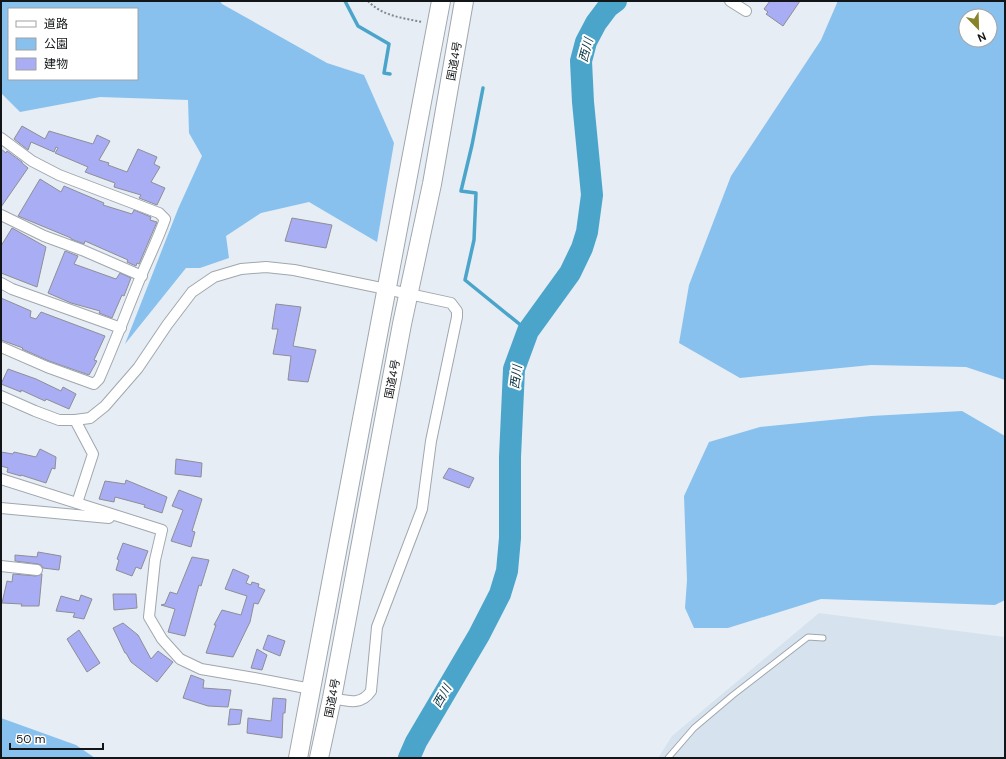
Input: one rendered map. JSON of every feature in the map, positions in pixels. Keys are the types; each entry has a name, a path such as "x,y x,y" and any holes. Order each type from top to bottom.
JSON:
{"highway":[{"name":"国道4号","path":"298,758 441,1"},
{"name":"国道4号","path":"319,758 332,698 365,516 432,184 464,1"}],"street":[{"path":"730,1 746,11"},
{"path":"1,138 32,161 59,175 160,213 165,219 121,328 99,379 94,384 48,367 1,347"},
{"path":"1,215 44,236 82,250 142,276"},
{"path":"1,396 60,420 90,418 105,406 138,368 167,324 192,292 214,277 241,269 266,267 294,270 451,303 457,311 457,317 431,441 422,509 377,626 371,691 366,698 356,701 332,698"},
{"path":"1,283 12,289 121,328"},
{"path":"75,420 92,454 78,503"},
{"path":"1,479 162,530 156,560 149,616 162,639 180,659 200,669 311,689"},
{"path":"1,508 127,520"},
{"path":"1,566 38,570"}],"lane":[{"path":"668,758 694,728 739,690 808,637 823,638"}],"path":[{"path":"368,1 374,8 397,17 437,24"}],"shaded area":[{"path":"819,613 1005,637 1005,758 658,758 672,736"}],"green space":[{"path":"1,1 220,1 222,4 327,63 364,75 394,143 377,242 309,202 261,213 226,236 229,258 200,268 186,268 125,344 178,209 202,156 189,133 188,100 100,97 20,112 1,93"},
{"path":"837,1 1005,1 1005,380 966,367 871,365 740,378 679,343 689,285 731,176 821,40"},
{"path":"962,411 1005,436 1005,600 995,605 821,599 728,628 694,628 685,608 687,580 684,496 709,442 760,427 871,416"},
{"path":"1,718 76,745 95,758 1,758"}],"building":[{"path":"770,1 800,1 783,26 766,14 768,12 764,9"},
{"path":"22,126 45,139 49,131 93,144 97,135 110,141 99,160 127,172 138,149 157,157 154,164 160,167 151,182 165,188 157,205 139,198 141,195 114,187 115,183 85,172 88,167 55,153 58,148 56,147 54,152 31,142 28,150 14,139"},
{"path":"1,149 6,153 7,151 28,168 1,207"},
{"path":"40,179 61,192 64,186 104,203 103,205 132,214 134,210 151,217 150,220 157,222 139,264 137,263 136,266 127,262 128,260 85,241 84,244 18,216"},
{"path":"292,218 332,225 326,248 285,241"},
{"path":"12,228 46,247 37,287 1,273 1,246"},
{"path":"65,251 78,256 74,264 116,279 120,273 131,278 124,296 122,295 112,318 99,313 100,311 71,303 48,293"},
{"path":"1,298 31,311 30,317 36,319 41,312 105,336 94,360 97,361 89,375 49,361 22,349 23,348 1,340"},
{"path":"276,304 301,307 293,346 316,350 308,382 288,380 291,356 273,354 278,329 272,329"},
{"path":"8,369 36,379 61,391 63,387 76,394 69,409 46,399 45,401 21,390 21,392 1,384"},
{"path":"40,449 56,457 55,469 52,468 46,483 7,472 8,468 1,466 1,452 13,454 14,452 36,457"},
{"path":"176,459 202,463 201,477 175,474"},
{"path":"449,468 474,478 469,488 443,478"},
{"path":"126,480 167,497 162,513 144,507 145,505 115,497 114,502 99,499 105,481 125,484"},
{"path":"179,490 202,499 192,531 195,532 191,547 171,541 183,510 172,506"},
{"path":"123,543 148,551 141,569 136,567 132,576 116,570 119,560 117,559"},
{"path":"38,552 61,556 59,570 43,568 38,564 15,561 15,555 37,557"},
{"path":"192,557 209,560 201,586 199,585 185,636 168,632 175,609 161,605 165,604 170,592 177,594"},
{"path":"233,569 249,576 246,583 251,585 252,582 259,584 258,587 265,590 258,604 254,603 250,622 233,657 206,653 216,625 214,625 222,610 241,615 247,596 225,589"},
{"path":"13,574 36,576 42,574 39,606 21,606 22,604 2,603 7,581 12,582"},
{"path":"113,594 136,594 137,608 114,610"},
{"path":"81,595 92,599 84,619 73,617 75,613 56,611 61,596 79,601"},
{"path":"123,623 138,635 151,659 158,651 173,662 157,682 131,662 125,653 113,628"},
{"path":"79,630 100,663 87,672 67,639"},
{"path":"268,635 285,641 280,656 263,649"},
{"path":"257,649 267,655 262,670 251,668"},
{"path":"191,675 204,680 203,688 231,690 228,707 208,706 183,698"},
{"path":"273,698 286,699 285,713 283,713 282,738 247,733 248,718 271,721"},
{"path":"230,709 242,710 240,724 228,725"}],"waterway":[{"path":"345,1 358,26 389,44 384,73 390,74"},
{"name":"西川","path":"409,758 416,742 479,635 500,594 507,571 510,538 510,457 514,369 528,331 570,273 582,248 587,232 592,195 583,102 581,61 586,42 596,23 608,7 616,1"},
{"path":"483,88 461,191 476,193 474,240 465,280 528,331"}]}
